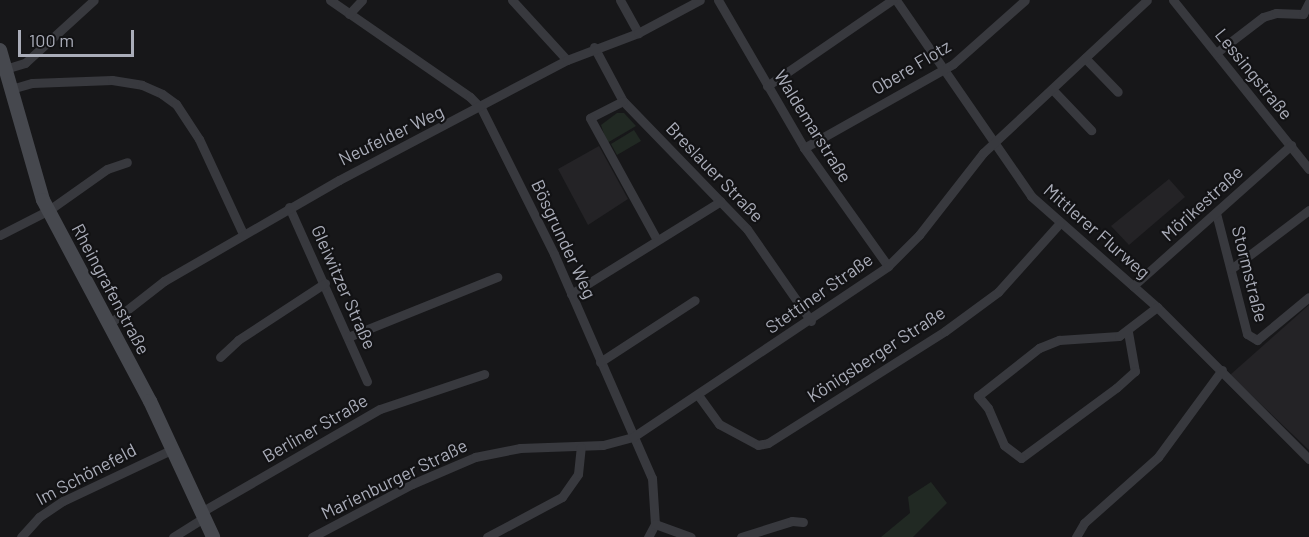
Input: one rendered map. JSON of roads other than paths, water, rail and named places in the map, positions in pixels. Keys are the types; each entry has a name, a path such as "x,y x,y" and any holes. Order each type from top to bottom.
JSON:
{"street":[{"path":"5,69 25,63 94,0"},
{"name":"Bösgrunder Weg","path":"330,0 470,97 481,108 572,294 652,478 655,524"},
{"path":"349,14 362,0"},
{"path":"512,0 567,60"},
{"path":"620,0 638,33"},
{"name":"Neufelder Weg","path":"109,324 164,281 289,207 481,108 567,60 594,47 638,33 700,0"},
{"name":"Waldemarstraße","path":"718,0 804,148 888,266"},
{"path":"767,86 893,0"},
{"name":"Mittlerer Flurweg","path":"893,0 944,69 1031,196 1157,307 1309,459"},
{"name":"Obere Flotz","path":"804,148 944,69 1024,0"},
{"name":"Stettiner Straße","path":"633,437 811,321 888,266 919,235 963,174 1147,0"},
{"name":"Lessingstraße","path":"1173,0 1309,169"},
{"path":"1216,53 1263,17 1276,13 1306,16 1309,2"},
{"name":"Breslauer Straße","path":"594,47 623,101 721,201 784,277 811,321"},
{"name":"Rheingrafenstraße","path":"0,50 49,210 173,449 213,537"},
{"path":"1085,58 1118,92"},
{"path":"11,89 32,82 111,80 142,85 176,104 199,139 243,234"},
{"path":"1052,89 1091,130"},
{"path":"623,101 590,118 657,240"},
{"name":"Mörikestraße","path":"1134,286 1291,145"},
{"path":"0,235 49,210 107,169 127,162"},
{"path":"572,294 721,201"},
{"name":"Gleiwitzer Straße","path":"289,207 368,381"},
{"path":"1232,269 1309,210"},
{"name":"Stormstraße","path":"1216,213 1248,334 1257,340 1309,297"},
{"name":"Königsberger Straße","path":"698,395 719,424 758,445 768,443 945,331 998,292 1060,223"},
{"path":"348,337 497,277"},
{"path":"220,357 238,340 325,283"},
{"path":"600,362 695,300"},
{"path":"1128,332 1135,371 1021,458 1004,445 988,408 978,396 1048,344 1128,332 1157,307"},
{"path":"1076,537 1084,524 1158,456 1222,370"},
{"name":"Berliner Straße","path":"173,537 204,514 380,409 484,374"},
{"name":"Marienburger Straße","path":"312,537 412,484 475,457 520,448 581,447 633,437"},
{"path":"487,537 562,497 578,474 581,447"},
{"name":"Im Schönefeld","path":"21,537 57,504 173,449"},
{"path":"741,537 792,521 803,522"},
{"path":"648,537 655,524 679,535 692,537"}]}
